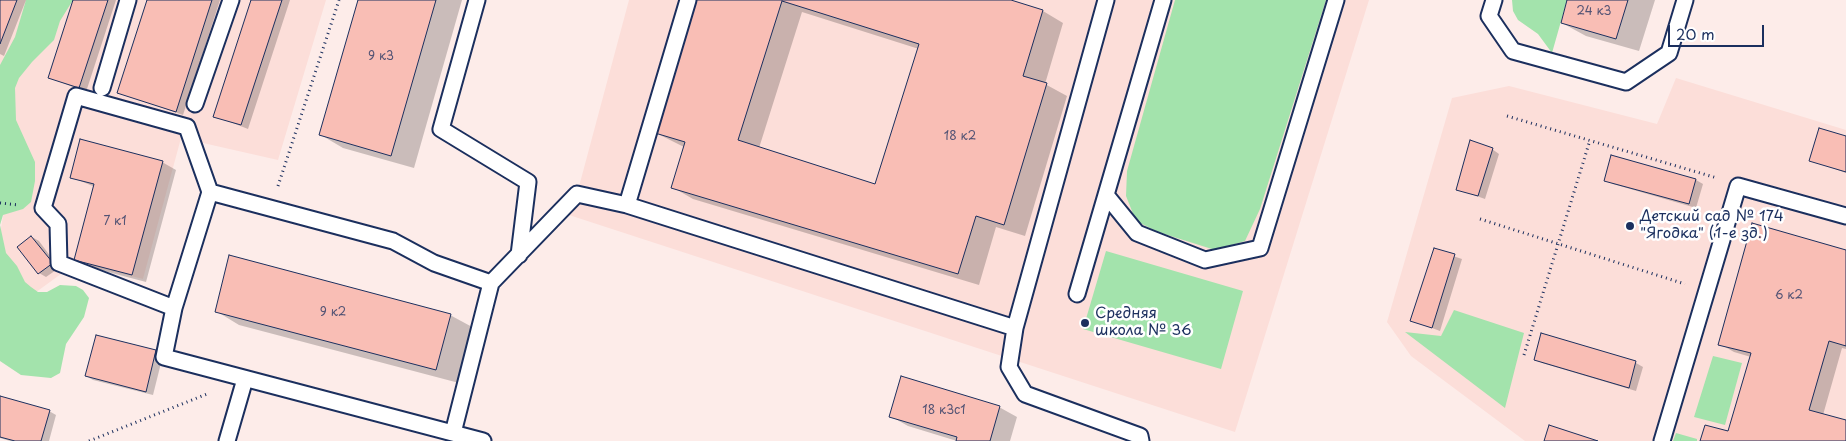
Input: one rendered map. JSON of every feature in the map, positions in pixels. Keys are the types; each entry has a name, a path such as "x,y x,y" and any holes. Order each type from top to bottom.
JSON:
{"lane":[{"path":"102,88 128,0"},
{"path":"195,104 231,0"},
{"path":"477,0 441,129 528,182 519,255"},
{"path":"627,205 688,0"},
{"path":"1106,0 1015,328 1009,367 1026,394 1140,436 1141,441"},
{"path":"1078,294 1163,0"},
{"path":"1106,195 1137,233 1205,260 1260,248 1336,0"},
{"path":"1494,0 1489,16 1513,51 1626,82 1669,53 1685,0"},
{"path":"174,308 60,263 58,224 43,208 76,96 187,127 210,192 174,308 164,357 222,370 245,378 484,441"},
{"path":"1662,441 1738,186 1846,216"},
{"path":"210,192 393,241 434,264 491,283"},
{"path":"453,433 491,283 577,194 627,205 1015,328"},
{"path":"227,441 245,378"}],"path":[{"path":"271,208 339,0"},
{"path":"1507,116 1725,180 1738,186"},
{"path":"1524,355 1590,140"},
{"path":"1480,219 1707,291"},
{"path":"89,441 209,394"}],"shaded area":[{"path":"0,0 326,0 278,160 181,138 143,279 76,263 28,298 0,251 0,233 18,132 0,124"},
{"name":"Средняя школа № 36","path":"629,0 1369,0 1235,432 569,215 577,194"},
{"name":"Детский сад № 174 \"Ягодка\" (1-е зд.)","path":"1676,78 1846,130 1846,441 1525,441 1411,356 1387,322 1452,98 1509,86 1657,124"}],"green space":[{"path":"26,0 73,0 60,21 54,40 19,78 15,88 16,120 35,162 35,181 31,202 23,209 3,215 0,225 0,65 15,37"},
{"path":"1175,0 1326,0 1260,209 1245,241 1215,250 1158,232 1136,221 1126,196 1127,171"},
{"path":"1512,0 1567,0 1552,53 1538,34 1518,20 1513,11"},
{"path":"0,225 6,253 17,266 25,282 31,287 38,292 47,292 60,285 76,286 83,290 89,298 84,317 66,344 60,373 51,378 21,375 0,361"},
{"path":"1106,251 1243,291 1221,369 1083,329"},
{"path":"1454,310 1524,333 1505,408 1405,332 1441,336"},
{"path":"1713,356 1742,363 1725,425 1694,417"},
{"path":"1676,433 1697,439 1697,441 1673,441"}],"building":[{"path":"0,0 17,0 0,44"},
{"path":"73,0 108,0 79,88 48,78"},
{"path":"147,0 212,0 176,112 117,93"},
{"path":"251,0 282,0 241,125 213,117"},
{"path":"358,0 436,0 391,156 319,135"},
{"path":"695,0 1011,0 1043,10 1023,76 1047,83 1004,225 976,216 958,274 671,188 685,142 655,133","holes":["782,1 919,44 875,184 738,140"]},
{"path":"1567,0 1628,0 1616,39 1561,23"},
{"path":"1819,128 1846,136 1846,172 1809,161"},
{"path":"80,139 163,161 132,275 74,260 94,184 70,178"},
{"path":"1470,140 1493,148 1478,196 1456,190"},
{"path":"1611,155 1696,179 1689,204 1604,181"},
{"path":"1752,223 1846,250 1846,346 1829,341 1809,410 1846,420 1846,441 1700,441 1705,425 1728,431 1751,353 1718,345"},
{"path":"31,236 53,263 38,274 17,247"},
{"path":"1434,248 1455,254 1432,328 1410,321"},
{"path":"229,255 451,314 436,370 215,312"},
{"path":"1541,333 1636,361 1629,388 1534,360"},
{"path":"96,335 156,350 146,392 85,376"},
{"path":"901,376 1000,406 990,441 956,441 957,437 889,417"},
{"path":"0,396 50,410 41,441 15,441 0,437"},
{"path":"1549,425 1598,441 1544,441"}],"place":[{"name":"Детский сад № 174 \"Ягодка\" (1-е зд.)","path":"1630,226"},
{"name":"Средняя школа № 36","path":"1085,323"}]}
